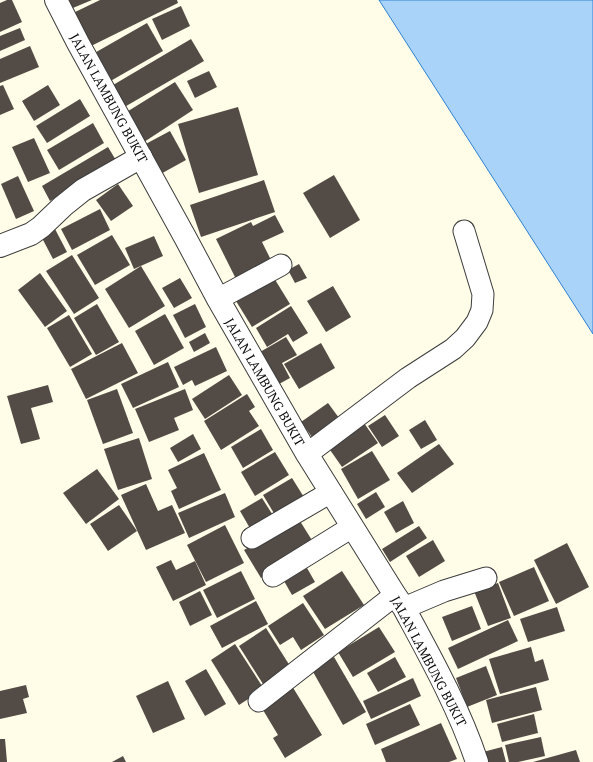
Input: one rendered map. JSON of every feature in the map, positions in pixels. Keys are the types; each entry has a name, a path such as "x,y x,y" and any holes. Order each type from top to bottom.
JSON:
{"street":[{"name":"JALAN LAMBUNG BUKIT","path":"56,0 218,299 307,454 400,602 454,704 468,736 477,762"},
{"path":"0,246 31,234 83,190 141,158"},
{"path":"307,454 408,378 453,349 465,338 477,322 482,310 483,294 464,231"},
{"path":"218,299 281,265"},
{"path":"252,538 331,492"},
{"path":"273,576 352,527"},
{"path":"259,702 400,602 444,591 486,578"}],"water":[{"path":"379,0 593,0 593,334"}],"building":[{"path":"7,0 12,0 22,22 0,32 0,3"},
{"path":"64,0 92,0 68,10"},
{"path":"100,0 177,0 178,3 87,48 71,14"},
{"path":"181,6 190,26 162,40 152,19"},
{"path":"147,23 163,51 107,83 91,55"},
{"path":"20,28 25,40 0,51 0,36"},
{"path":"191,39 204,61 121,109 108,88"},
{"path":"30,46 39,67 0,83 0,59"},
{"path":"209,71 217,87 195,98 187,81"},
{"path":"175,82 193,110 144,142 125,113"},
{"path":"3,85 14,109 0,115 0,86"},
{"path":"48,85 60,105 34,121 22,101"},
{"path":"80,99 90,116 47,143 36,126"},
{"path":"238,107 258,175 199,193 178,124"},
{"path":"93,123 104,143 59,170 47,150"},
{"path":"170,131 186,160 157,176 140,147"},
{"path":"34,138 50,173 28,182 12,147"},
{"path":"108,147 117,162 50,201 42,186"},
{"path":"334,175 360,220 330,238 303,193"},
{"path":"18,176 34,211 16,219 1,184"},
{"path":"264,180 275,212 201,237 190,205"},
{"path":"118,184 133,206 111,221 96,200"},
{"path":"100,209 110,230 72,250 61,229"},
{"path":"275,215 284,232 262,242 273,264 237,281 216,239 251,222 253,226"},
{"path":"55,229 67,252 53,259 41,236"},
{"path":"112,235 130,265 95,285 77,255"},
{"path":"154,236 163,256 134,269 125,248"},
{"path":"72,255 99,298 74,314 46,271"},
{"path":"299,264 307,278 295,283 288,270"},
{"path":"141,266 165,306 129,328 105,289"},
{"path":"40,273 67,311 45,327 18,290"},
{"path":"180,278 192,298 174,308 162,288"},
{"path":"274,278 290,304 252,327 236,301"},
{"path":"333,286 351,317 326,332 307,301"},
{"path":"97,304 119,342 96,355 74,318"},
{"path":"195,304 206,327 185,338 173,315"},
{"path":"291,306 308,333 293,342 288,334 267,347 256,328"},
{"path":"165,314 184,348 154,365 135,331"},
{"path":"69,315 92,354 70,367 47,328"},
{"path":"205,333 210,343 194,352 189,342"},
{"path":"286,337 297,355 282,363 290,378 279,384 260,352"},
{"path":"122,343 138,373 86,399 71,369"},
{"path":"321,343 335,368 299,389 284,364"},
{"path":"216,347 227,371 195,386 192,380 183,385 174,367"},
{"path":"168,362 179,387 133,408 121,384"},
{"path":"229,375 242,395 205,419 192,399"},
{"path":"48,385 53,402 31,408 40,439 21,444 7,396"},
{"path":"117,389 133,433 103,444 87,400"},
{"path":"185,389 193,410 174,418 179,430 149,442 135,409"},
{"path":"247,394 255,407 249,411 259,426 221,450 204,421"},
{"path":"328,403 342,422 315,441 301,422"},
{"path":"385,415 399,436 382,447 368,426"},
{"path":"425,420 437,440 421,449 409,430"},
{"path":"364,423 378,443 342,467 328,447"},
{"path":"261,429 273,450 243,468 231,447"},
{"path":"193,434 201,449 178,462 170,448"},
{"path":"139,438 152,479 118,490 104,449"},
{"path":"439,444 454,464 412,493 397,473"},
{"path":"372,451 390,480 358,499 341,469"},
{"path":"275,452 289,475 255,496 241,472"},
{"path":"204,453 221,490 179,509 171,491 177,488 168,470"},
{"path":"97,469 119,499 86,524 63,493"},
{"path":"292,478 307,502 278,520 263,495"},
{"path":"146,484 158,511 172,505 185,533 146,550 121,495"},
{"path":"376,492 385,507 366,519 357,504"},
{"path":"225,493 235,517 189,538 178,513"},
{"path":"262,498 276,520 251,530 240,511"},
{"path":"403,501 414,523 396,533 384,512"},
{"path":"119,505 137,531 108,551 90,524"},
{"path":"298,518 315,545 261,578 244,550"},
{"path":"225,525 244,563 206,582 187,545"},
{"path":"419,526 427,538 390,562 382,549"},
{"path":"433,540 445,561 419,577 406,556"},
{"path":"567,543 589,587 556,604 534,560"},
{"path":"171,560 176,570 195,561 206,585 173,601 156,567"},
{"path":"534,567 549,601 514,616 499,582"},
{"path":"307,568 315,582 292,595 284,581"},
{"path":"241,571 255,599 217,618 203,590"},
{"path":"342,571 364,605 325,629 303,596"},
{"path":"498,583 511,618 488,626 474,591"},
{"path":"200,591 212,615 190,626 179,602"},
{"path":"256,601 268,624 222,648 210,626"},
{"path":"303,603 324,635 301,650 293,637 280,645 268,626"},
{"path":"472,606 481,629 452,641 442,617"},
{"path":"557,607 565,631 528,642 520,619"},
{"path":"508,620 518,641 458,669 448,648"},
{"path":"379,627 395,652 353,677 338,652"},
{"path":"266,628 290,666 263,684 239,646"},
{"path":"235,644 264,689 239,705 211,660"},
{"path":"531,647 535,662 543,659 549,680 500,694 489,659"},
{"path":"334,657 366,712 343,725 312,670"},
{"path":"395,657 406,677 378,692 367,673"},
{"path":"486,666 497,695 467,707 456,678"},
{"path":"206,669 226,704 205,716 185,681"},
{"path":"413,678 421,696 371,719 363,701"},
{"path":"168,681 185,719 153,733 136,696"},
{"path":"26,685 29,697 23,699 27,713 0,719 0,691"},
{"path":"292,686 322,735 285,758 273,738 278,735 260,705"},
{"path":"536,687 542,710 492,723 486,700"},
{"path":"410,704 420,725 375,745 366,724"},
{"path":"534,714 538,733 502,742 497,724"},
{"path":"441,723 457,759 449,762 386,762 381,749"},
{"path":"541,737 545,756 518,762 509,762 505,745"},
{"path":"0,739 5,739 7,762 0,762"},
{"path":"502,747 506,762 486,762 483,752"},
{"path":"576,750 580,762 533,762"},
{"path":"123,756 126,762 112,762"}]}
